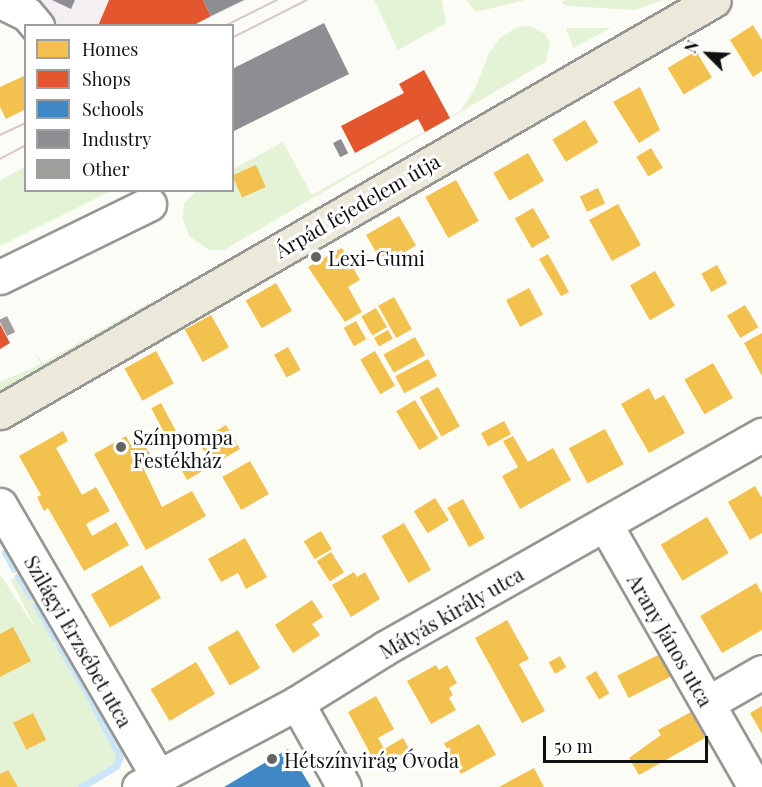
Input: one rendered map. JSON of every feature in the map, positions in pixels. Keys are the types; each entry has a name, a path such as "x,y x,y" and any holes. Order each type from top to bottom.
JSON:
{"main road":[{"name":"Árpád fejedelem útja","path":"0,412 714,0"}],"street":[{"path":"0,1 27,14 35,24"},
{"path":"0,277 149,204"},
{"name":"Mátyás király utca","path":"148,782 297,703 762,435"},
{"name":"Szilágyi Erzsébet utca","path":"0,505 148,782"},
{"name":"Arany János utca","path":"605,524 755,787"},
{"path":"708,703 762,672"},
{"path":"297,703 344,787"}],"shaded area":[{"path":"33,0 247,0 199,24 54,24 42,5"}],"green space":[{"path":"374,0 442,0 446,23 398,50"},
{"path":"466,0 525,0 476,12"},
{"path":"565,0 664,0 635,10 567,6 561,3"},
{"path":"530,26 545,34 550,43 546,62 224,250 209,250 189,236 183,218 184,203 196,192 234,192 234,168 283,142 312,195 460,111 475,89 489,53 499,39 517,27"},
{"path":"566,28 611,28 573,48"},
{"path":"24,168 24,192 109,192 0,246 0,180"},
{"path":"149,303 151,306 0,393 0,382 41,364 35,353 43,363"},
{"path":"0,574 36,629 11,580 21,574 118,737 122,757 119,767 89,787 0,787"}],"building: Homes":[{"path":"753,25 762,40 762,71 753,77 730,40"},
{"path":"696,51 712,78 684,95 668,68"},
{"path":"24,76 24,110 6,119 0,107 0,87"},
{"path":"640,87 660,130 639,143 613,102"},
{"path":"585,120 598,142 566,162 552,140"},
{"path":"651,148 663,168 648,176 636,157"},
{"path":"528,153 544,181 509,201 493,173"},
{"path":"256,165 266,187 242,198 234,175"},
{"path":"456,180 479,221 448,238 425,197"},
{"path":"598,188 605,203 587,212 580,196"},
{"path":"618,204 641,245 612,261 589,220"},
{"path":"533,208 550,237 532,248 515,218"},
{"path":"399,216 416,245 383,264 366,235"},
{"path":"342,248 360,280 348,287 362,312 345,322 308,267"},
{"path":"548,254 569,292 561,296 539,259"},
{"path":"717,265 727,283 711,292 701,274"},
{"path":"655,271 675,306 650,320 630,286"},
{"path":"276,283 292,311 262,328 246,300"},
{"path":"529,288 543,314 520,327 506,300"},
{"path":"394,297 412,329 396,338 378,306"},
{"path":"745,305 758,327 740,338 727,316"},
{"path":"376,308 387,327 372,336 361,316"},
{"path":"211,315 229,347 203,362 185,330"},
{"path":"356,321 366,339 354,346 344,328"},
{"path":"388,330 393,339 379,347 374,338"},
{"path":"762,333 762,376 744,343"},
{"path":"415,337 425,355 394,373 384,354"},
{"path":"288,347 301,370 287,377 274,355"},
{"path":"156,351 174,383 142,401 125,368"},
{"path":"375,351 395,386 380,394 360,360"},
{"path":"428,359 437,376 404,393 395,376"},
{"path":"713,363 733,398 704,414 684,380"},
{"path":"438,387 460,426 441,437 420,397"},
{"path":"649,388 655,400 664,395 685,433 649,453 621,404"},
{"path":"415,400 438,439 419,450 396,411"},
{"path":"161,403 183,444 173,450 151,408"},
{"path":"504,421 511,434 488,446 481,433"},
{"path":"226,425 240,449 187,480 181,469 206,454 198,442"},
{"path":"605,429 624,464 588,484 569,448"},
{"path":"63,431 68,441 56,448 82,495 96,487 110,511 86,524 92,536 116,522 129,545 84,571 48,508 44,511 37,497 41,495 19,456"},
{"path":"126,436 132,447 142,441 152,457 141,463 162,507 192,491 206,516 146,550 94,454"},
{"path":"513,436 528,462 553,448 571,480 520,509 502,476 518,467 503,441"},
{"path":"250,461 269,494 241,510 222,477"},
{"path":"755,486 762,498 762,533 750,540 728,502"},
{"path":"435,498 449,520 428,533 414,511"},
{"path":"463,499 485,538 469,547 447,508"},
{"path":"707,517 729,553 682,581 661,545"},
{"path":"404,523 431,570 408,583 381,536"},
{"path":"321,531 332,549 315,559 304,541"},
{"path":"245,538 267,577 246,589 238,573 221,582 208,559"},
{"path":"331,552 344,572 330,581 317,561"},
{"path":"142,565 161,598 110,627 91,594"},
{"path":"354,572 357,577 365,572 380,599 351,617 332,585"},
{"path":"756,583 762,593 762,630 722,653 700,616"},
{"path":"312,600 323,617 312,624 320,635 293,653 275,625"},
{"path":"507,620 529,659 519,664 545,711 522,723 475,638"},
{"path":"13,627 31,661 0,677 0,634"},
{"path":"238,630 260,668 230,686 208,648"},
{"path":"660,654 671,676 629,698 617,676"},
{"path":"560,656 566,667 555,674 549,662"},
{"path":"196,662 215,694 170,721 151,689"},
{"path":"436,665 439,670 447,665 457,683 449,688 453,695 449,698 456,710 431,724 407,681"},
{"path":"596,671 609,693 599,699 586,677"},
{"path":"376,696 394,729 378,738 384,749 403,738 410,751 378,768 348,712"},
{"path":"762,706 762,734 750,713"},
{"path":"691,712 705,738 639,775 629,758 661,735 658,730"},
{"path":"33,713 46,740 26,750 13,723"},
{"path":"479,724 496,755 461,774 444,743"},
{"path":"534,768 544,787 499,787"},
{"path":"8,770 18,787 0,787 0,774"}],"building: Shops":[{"path":"109,0 203,0 211,16 196,24 99,24"},
{"path":"424,70 450,118 425,132 418,119 355,153 341,126 404,93 399,84"},
{"path":"0,324 10,343 0,349"}],"building: Schools":[{"path":"288,749 311,787 224,787"}],"building: Industry":[{"path":"52,0 75,0 71,9"},
{"path":"203,0 244,0 211,16"},
{"path":"324,23 349,74 234,131 234,68"},
{"path":"341,139 348,153 340,157 333,143"}],"building: Other":[{"path":"7,316 15,332 7,336 0,322 0,320"}],"waterway":[{"path":"5,552 14,569"},
{"path":"18,576 30,596"},
{"path":"36,605 55,638"},
{"path":"59,645 87,693"},
{"path":"81,787 116,766 120,756 88,695"}],"tram line":[{"path":"229,24 277,0"},
{"path":"234,37 307,0"},
{"path":"0,135 24,124"},
{"path":"0,159 24,146"}],"place":[{"name":"Lexi-Gumi","path":"316,257"},
{"name":"Színpompa Festékház","path":"121,447"},
{"name":"Hétszínvirág Óvoda","path":"272,759"}]}
